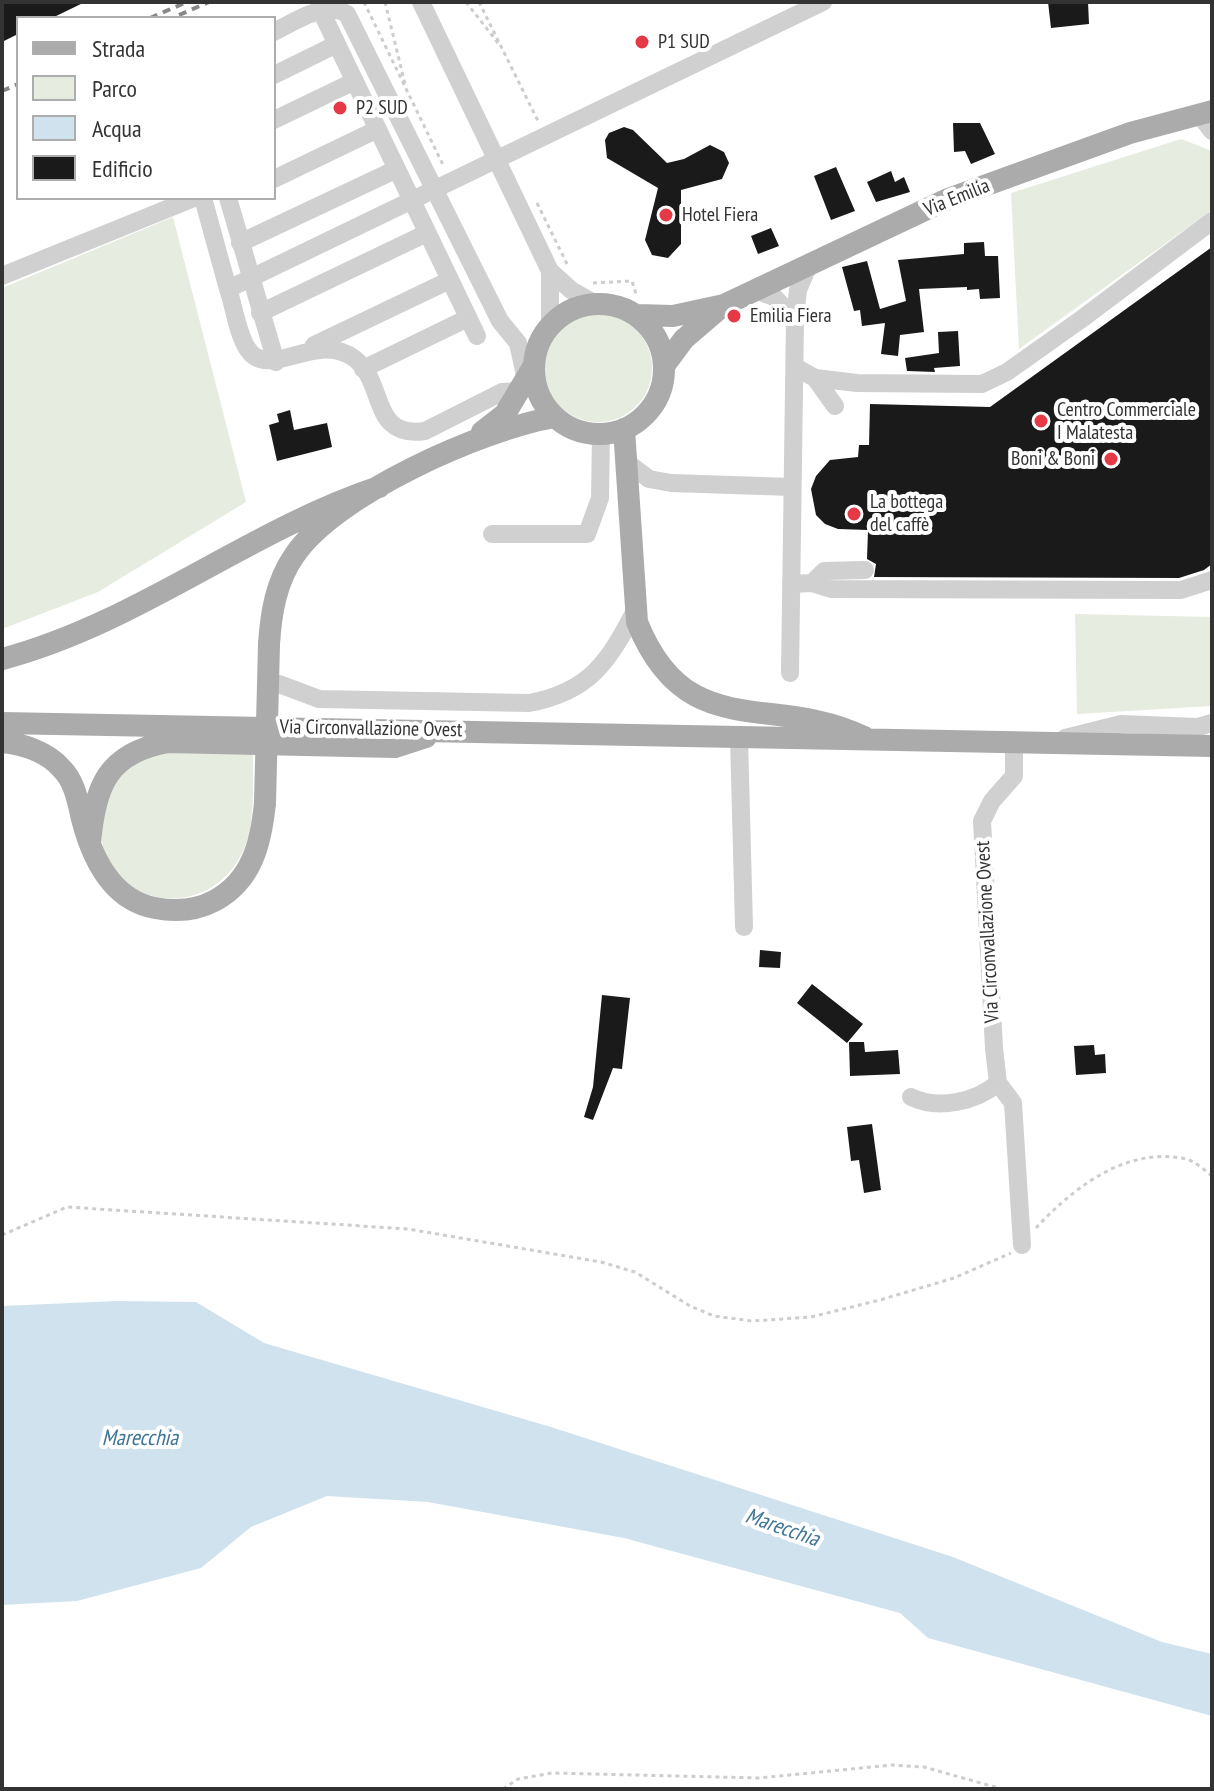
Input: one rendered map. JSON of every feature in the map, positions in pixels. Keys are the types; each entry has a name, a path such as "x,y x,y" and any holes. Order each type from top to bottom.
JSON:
{"main road":[{"name":"Via Emilia","path":"637,308 673,316 724,305 948,199 1130,133 1208,119"},
{"path":"468,442 505,414 527,379 538,345 550,325 588,294 616,305 637,308 660,346 664,366 662,385 654,403 641,418 624,429 601,434 569,427 555,417 527,379"},
{"name":"Via Emilia","path":"664,366 684,339 724,305"},
{"path":"2,742 40,752 63,769 77,795 90,843 106,877 124,895 147,907 175,912 205,906 229,893 249,870 261,836 265,803 271,614 293,556 324,521 379,487 468,442 527,422 555,417"},
{"path":"624,429 636,609 648,650 666,674 692,695 721,708 837,724 872,741"},
{"path":"2,659 84,631 151,600 306,515 379,487"},
{"name":"Via Circonvallazione Ovest","path":"2,723 1212,746"},
{"path":"90,843 94,802 105,776 126,756 146,746 168,742 395,747 447,730"}],"street":[{"path":"421,2 497,160 571,290 588,294"},
{"path":"228,289 823,2"},
{"path":"204,200 247,349 263,360 283,359 326,347 342,350 363,369 386,419 412,433 425,431 527,379 518,343 500,321 437,188 347,14 339,8 321,11 276,31"},
{"path":"321,11 477,336"},
{"path":"276,74 337,44"},
{"path":"276,119 355,81"},
{"path":"276,178 378,129"},
{"path":"240,243 397,169"},
{"path":"2,276 189,200"},
{"path":"231,200 260,313 283,359"},
{"path":"982,384 1007,372 1212,221"},
{"path":"260,313 427,233"},
{"path":"790,673 795,319 798,290 810,262"},
{"path":"550,325 558,267"},
{"path":"283,359 450,280"},
{"path":"755,290 774,297 795,319"},
{"path":"363,369 468,318"},
{"path":"795,367 815,378 894,385 982,384 1014,378"},
{"path":"815,378 825,397 835,406"},
{"path":"492,534 587,534 600,498 601,434"},
{"path":"625,461 649,479 671,483 792,487"},
{"path":"627,507 645,491 671,483"},
{"path":"812,583 824,571 865,570"},
{"path":"791,584 812,583 831,589 1181,590 1212,580"},
{"path":"279,684 319,699 529,703 554,699 575,690 600,669 636,609"},
{"path":"1042,743 1121,724 1198,727 1212,723"},
{"path":"739,738 744,927"},
{"name":"Via Circonvallazione Ovest","path":"1014,743 1014,776 992,801 982,821 998,1083 1013,1103 1022,1245"},
{"path":"911,1097 924,1103 960,1101 983,1096 998,1083"}],"path":[{"path":"385,2 407,92"},
{"path":"466,2 503,50"},
{"path":"479,2 545,137"},
{"path":"532,192 558,267"},
{"path":"588,294 632,281 637,308"},
{"path":"2,1235 67,1207 408,1229 601,1262 635,1272 690,1306 714,1316 752,1321 811,1317 880,1300 954,1278 1009,1255 1087,1183 1118,1164 1154,1157 1189,1160 1212,1176"},
{"path":"503,1789 518,1779 552,1773 759,1778 892,1765 924,1767 1002,1789"}],"green space":[{"path":"1181,139 1212,151 1212,210 1019,349 1011,193"},
{"path":"173,217 246,502 98,592 2,629 2,288"},
{"path":"598,314 619,318 636,330 648,347 652,368 648,389 636,406 619,418 598,422 577,418 560,406 548,389 544,368 548,347 560,330 577,318"},
{"path":"1075,614 1212,617 1212,706 1077,714"},
{"path":"160,749 253,752 252,818 246,844 222,879 199,894 173,898 148,894 126,883 110,864 102,839 105,808 118,777 131,765"}],"water":[{"name":"Marecchia","path":"117,1301 196,1302 264,1343 551,1427 953,1557 1162,1642 1212,1654 1212,1716 928,1638 900,1613 624,1538 428,1502 327,1496 251,1527 201,1568 77,1601 2,1605 2,1306"}],"building":[{"path":"2,2 85,2 56,16 16,16 16,35 2,42"},
{"path":"1048,2 1088,2 1089,24 1051,28"},
{"path":"953,123 980,123 995,154 971,164 965,151 954,152"},
{"name":"Hotel Fiera","path":"624,127 633,130 667,163 684,159 710,145 724,152 729,163 722,179 681,190 681,244 668,258 652,255 645,240 658,188 607,158 605,140 609,133"},
{"path":"836,167 855,211 831,220 814,176"},
{"path":"891,171 895,182 904,177 910,192 876,202 867,182"},
{"path":"771,228 779,246 758,254 751,236"},
{"path":"984,242 985,256 998,256 1000,298 980,299 979,289 967,290 967,287 919,289 924,332 900,335 898,356 881,354 885,323 862,326 860,310 854,311 842,267 867,261 880,309 906,301 898,260 964,254 964,243"},
{"name":"Centro Commerciale I Malatesta","path":"1212,247 1212,564 1204,570 1179,578 874,577 876,564 867,559 868,530 838,529 825,524 816,515 811,489 816,476 830,460 858,457 859,445 869,445 870,404 990,407"},
{"path":"958,331 960,366 934,368 935,372 907,371 905,358 939,353 938,332"},
{"path":"290,410 294,430 327,423 332,447 277,461 269,425 279,422 277,414"},
{"path":"760,950 781,952 780,968 759,967"},
{"path":"812,984 863,1024 847,1043 797,1003"},
{"path":"602,995 630,998 622,1069 613,1068 593,1120 584,1117 593,1087"},
{"path":"849,1042 864,1042 865,1052 898,1050 900,1074 850,1076"},
{"path":"1094,1045 1095,1055 1105,1054 1106,1073 1076,1075 1074,1046"},
{"path":"872,1124 881,1190 864,1193 859,1160 851,1161 847,1127"}],"railway":[{"path":"155,16 187,2"},
{"path":"179,15 209,2"},
{"path":"2,91 16,85"}],"place":[{"name":"P1 SUD","path":"642,42"},
{"name":"P2 SUD","path":"340,108"},
{"name":"Hotel Fiera","path":"666,215"},
{"name":"Emilia Fiera","path":"734,316"},
{"name":"Centro Commerciale I Malatesta","path":"1041,421"},
{"name":"Boni & Boni","path":"1111,459"},
{"name":"La bottega del caffè","path":"854,514"}]}
